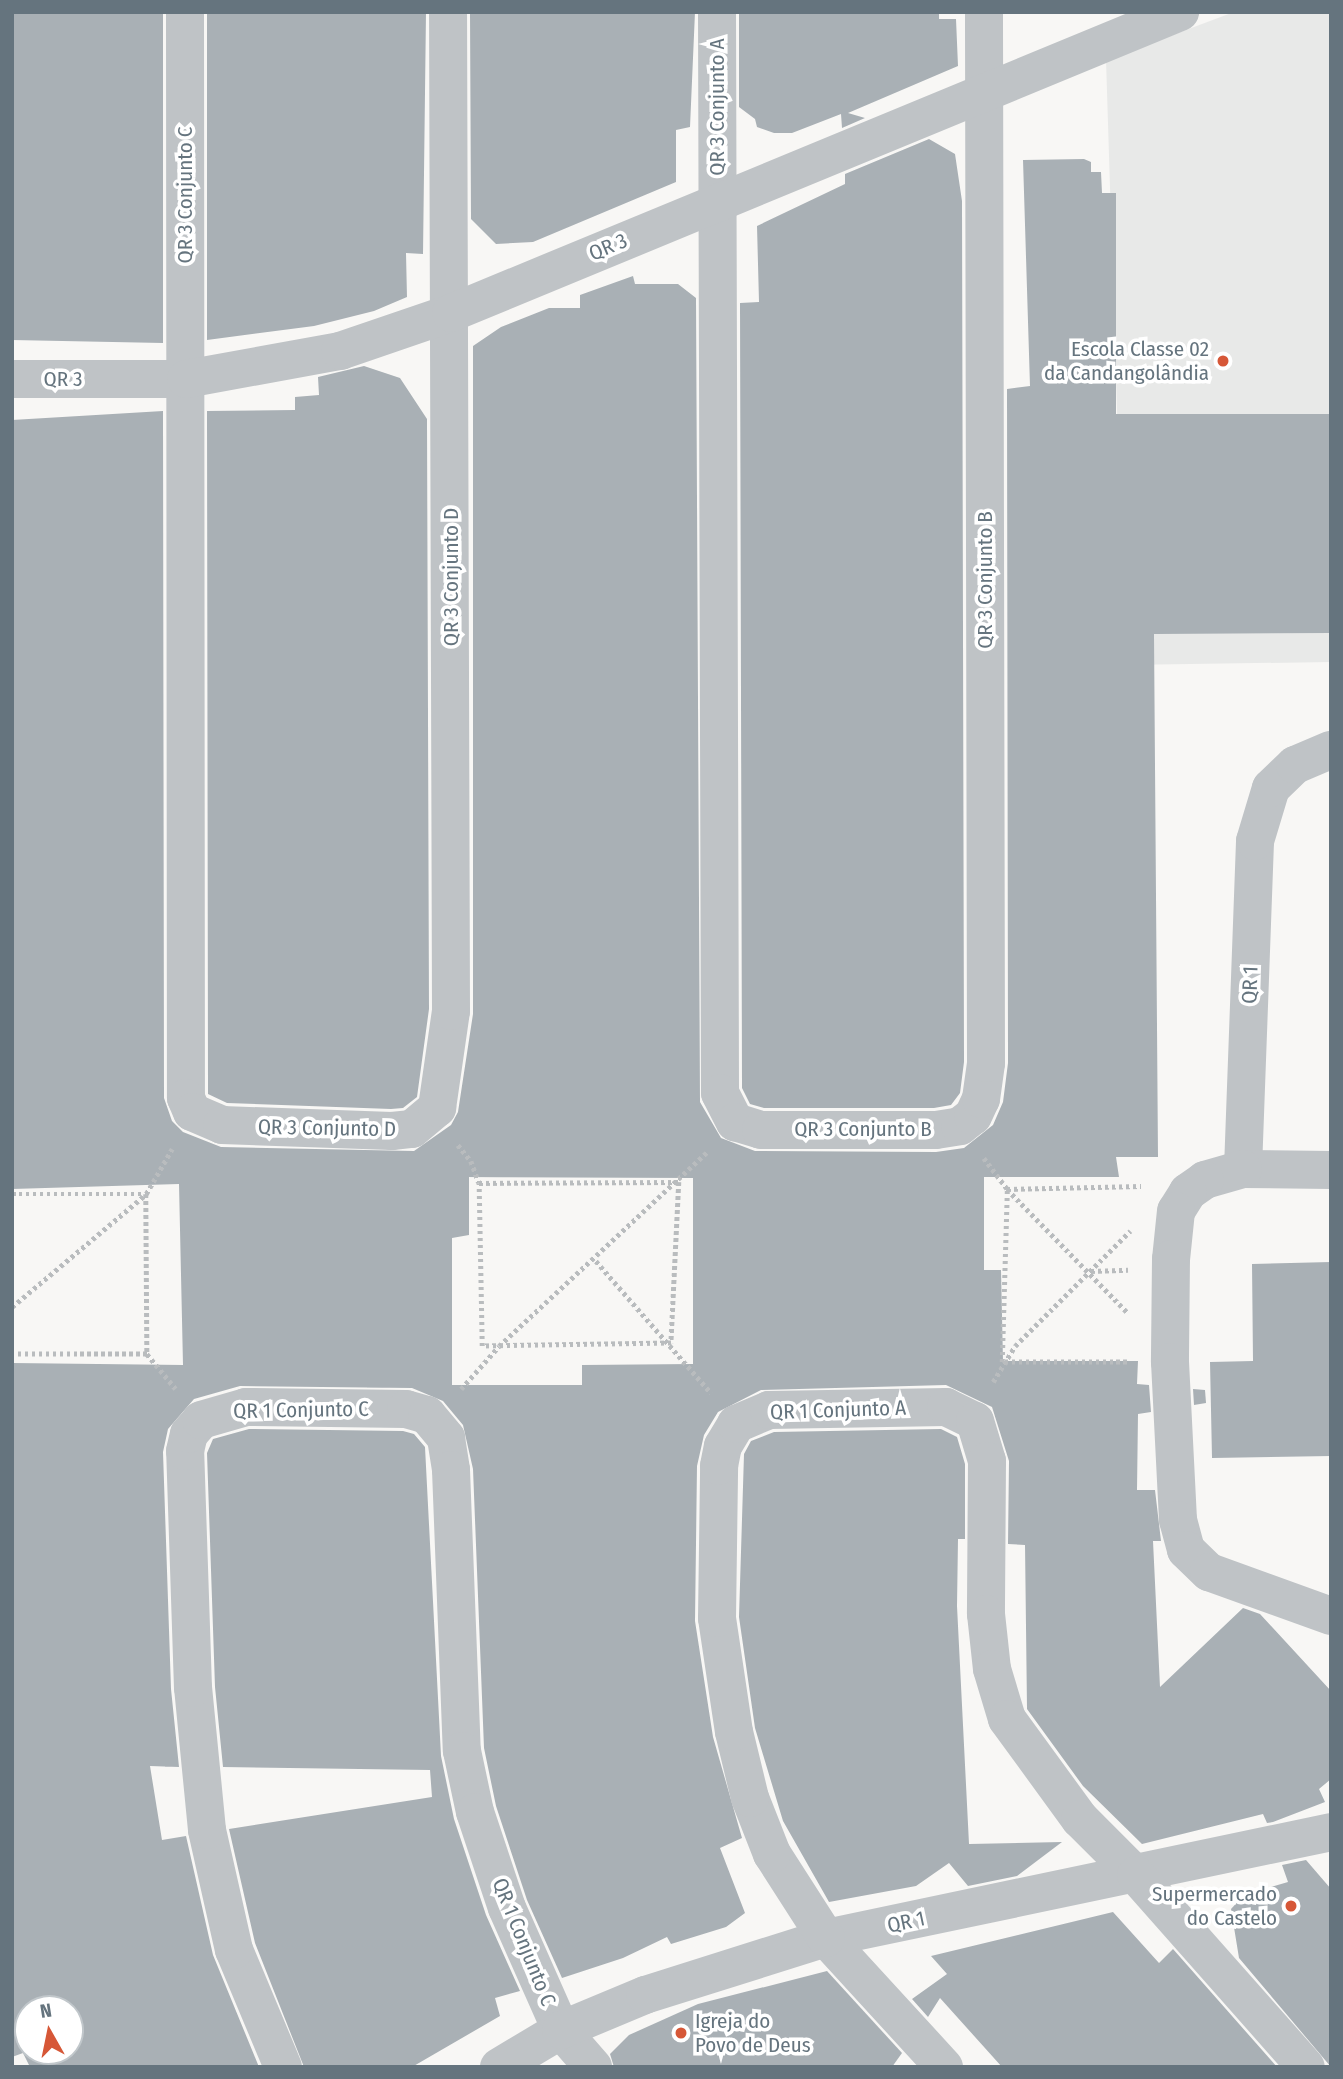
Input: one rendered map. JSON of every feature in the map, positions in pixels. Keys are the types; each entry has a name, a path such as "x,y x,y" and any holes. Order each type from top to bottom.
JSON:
{"street":[{"name":"QR 3 Conjunto C","path":"185,12 186,379"},
{"path":"448,12 452,313"},
{"name":"QR 3 Conjunto A","path":"716,202 717,12"},
{"path":"984,12 984,94"},
{"name":"QR 3","path":"12,379 186,379 340,351 452,313 1180,12"},
{"name":"QR 3 Conjunto B","path":"735,1122 761,1130 960,1126 973,1116 981,1099 986,1063 984,94"},
{"path":"716,202 719,1070 724,1109 735,1122"},
{"name":"QR 3 Conjunto D","path":"192,1112 222,1125 392,1131 412,1129 427,1120 443,1090 451,1011 452,313"},
{"path":"186,379 183,1076 192,1112"},
{"name":"QR 1","path":"1243,1169 1255,841 1271,788 1294,765 1331,750"},
{"path":"1331,1170 1243,1169 1205,1180 1188,1192 1176,1211 1162,1362 1178,1520 1186,1550 1209,1572 1331,1616"},
{"name":"QR 1 Conjunto C","path":"284,2067 234,1950 207,1830 193,1688 186,1484 189,1434 214,1412 246,1407 406,1409 431,1419 446,1438 451,1470 462,1751 475,1812 507,1908 561,2030 593,2067"},
{"name":"QR 1 Conjunto A","path":"736,1424 769,1410 946,1407 975,1421"},
{"path":"975,1421 987,1461 986,1614 992,1670 1007,1719 1080,1819 1136,1875 1306,2067"},
{"path":"736,1424 723,1446 719,1466 718,1618 734,1732 750,1798 772,1854 826,1938 944,2067"},
{"name":"QR 1","path":"499,2067 561,2030 645,1995 826,1938 1331,1832"}],"path":[{"path":"12,1307 146,1194 192,1112"},
{"path":"431,1419 499,1346 596,1261 679,1182 735,1122"},
{"path":"960,1126 1007,1189 1136,1321 1162,1362"},
{"path":"1007,1189 1161,1186 1205,1180"},
{"path":"671,1343 679,1182"},
{"path":"671,1343 482,1346 479,1183 679,1182"},
{"path":"1002,1362 1007,1189"},
{"path":"12,1194 146,1194"},
{"path":"12,1354 147,1353 146,1194"},
{"path":"975,1421 1002,1362 1139,1222"},
{"path":"596,1261 671,1343 736,1424"},
{"path":"1002,1362 1162,1362"}],"shaded area":[{"name":"Escola Classe 02 da Candangolândia","path":"1234,12 1331,12 1331,662 1125,665 1106,60"}],"building":[{"path":"12,12 163,12 163,343 12,340"},
{"path":"207,12 426,12 423,254 406,253 407,297 374,311 314,326 207,340"},
{"path":"470,12 695,12 690,127 676,130 676,182 533,242 496,244 471,219"},
{"path":"739,12 939,12 939,19 956,19 958,66 848,113 865,118 842,128 841,114 792,133 774,133 757,127 755,119 739,107"},
{"path":"929,139 955,154 962,201 964,1062 960,1093 951,1105 934,1108 764,1108 750,1104 742,1088 740,303 759,302 757,226 845,184 845,174"},
{"path":"1084,159 1091,162 1091,172 1101,172 1102,193 1116,193 1116,414 1331,414 1331,633 1154,634 1158,1157 1116,1157 1119,1177 984,1177 984,1270 1001,1270 1003,1361 1138,1361 1137,1384 1149,1385 1151,1412 1138,1414 1137,1490 1155,1490 1161,1541 1153,1541 1160,1687 1243,1608 1260,1614 1331,1691 1331,1779 1319,1789 1325,1802 1273,1822 1267,1823 1263,1814 1142,1844 1083,1786 1027,1709 1025,1545 1008,1544 1009,1461 992,1407 946,1385 761,1390 718,1412 704,1435 697,1466 695,1621 713,1737 742,1838 720,1848 745,1913 726,1927 671,1944 667,1937 623,1958 562,1978 527,1900 496,1806 484,1748 473,1469 463,1425 443,1401 412,1388 240,1386 194,1399 168,1429 163,1452 171,1689 179,1767 150,1766 162,1840 186,1836 213,1955 259,2067 30,2067 29,2065 84,2065 84,1995 14,1995 12,2057 12,1363 183,1365 179,1184 12,1189 12,420 163,411 164,1098 172,1121 183,1132 221,1147 414,1151 451,1125 458,1112 473,1014 473,346 501,327 549,308 580,308 580,295 633,276 635,284 678,284 696,298 700,1102 721,1138 755,1151 936,1152 964,1148 993,1125 1003,1102 1008,1063 1007,389 1030,386 1023,160","holes":["469,1177 693,1178 693,1364 582,1365 582,1385 452,1385 452,1238 469,1235"]},
{"path":"364,366 400,378 427,419 429,1009 417,1097 403,1108 391,1109 227,1103 208,1094 207,411 295,410 295,397 319,395 318,377"},
{"path":"1331,1262 1331,1456 1212,1458 1210,1362 1253,1361 1252,1264"},
{"path":"1193,1389 1205,1390 1206,1403 1194,1405"},
{"path":"249,1429 403,1431 414,1434 425,1447 441,1756 454,1819 486,1915 520,1991 495,1998 500,2016 412,2067 304,2067 255,1943 229,1829 432,1797 430,1770 223,1767 215,1687 207,1453 213,1439"},
{"path":"941,1429 957,1437 965,1464 965,1539 958,1539 957,1606 969,1844 1062,1842 1017,1876 968,1886 949,1863 916,1886 829,1902 783,1821 755,1728 739,1617 744,1454 751,1441 774,1432"},
{"path":"1306,1860 1331,1889 1331,2067 1239,1958 1231,1909 1244,1895 1288,1882 1282,1865"},
{"path":"1113,1912 1159,1963 1173,1949 1277,2067 1002,2067 940,1998 928,2017 912,1999 947,1974 931,1956"},
{"path":"827,1971 902,2053 892,2067 614,2067 610,2054 629,2035 698,2004"}],"place":[{"name":"Escola Classe 02 da Candangolândia","path":"1223,361"},
{"name":"Supermercado do Castelo","path":"1291,1906"},
{"name":"Igreja do Povo de Deus","path":"681,2033"}]}
